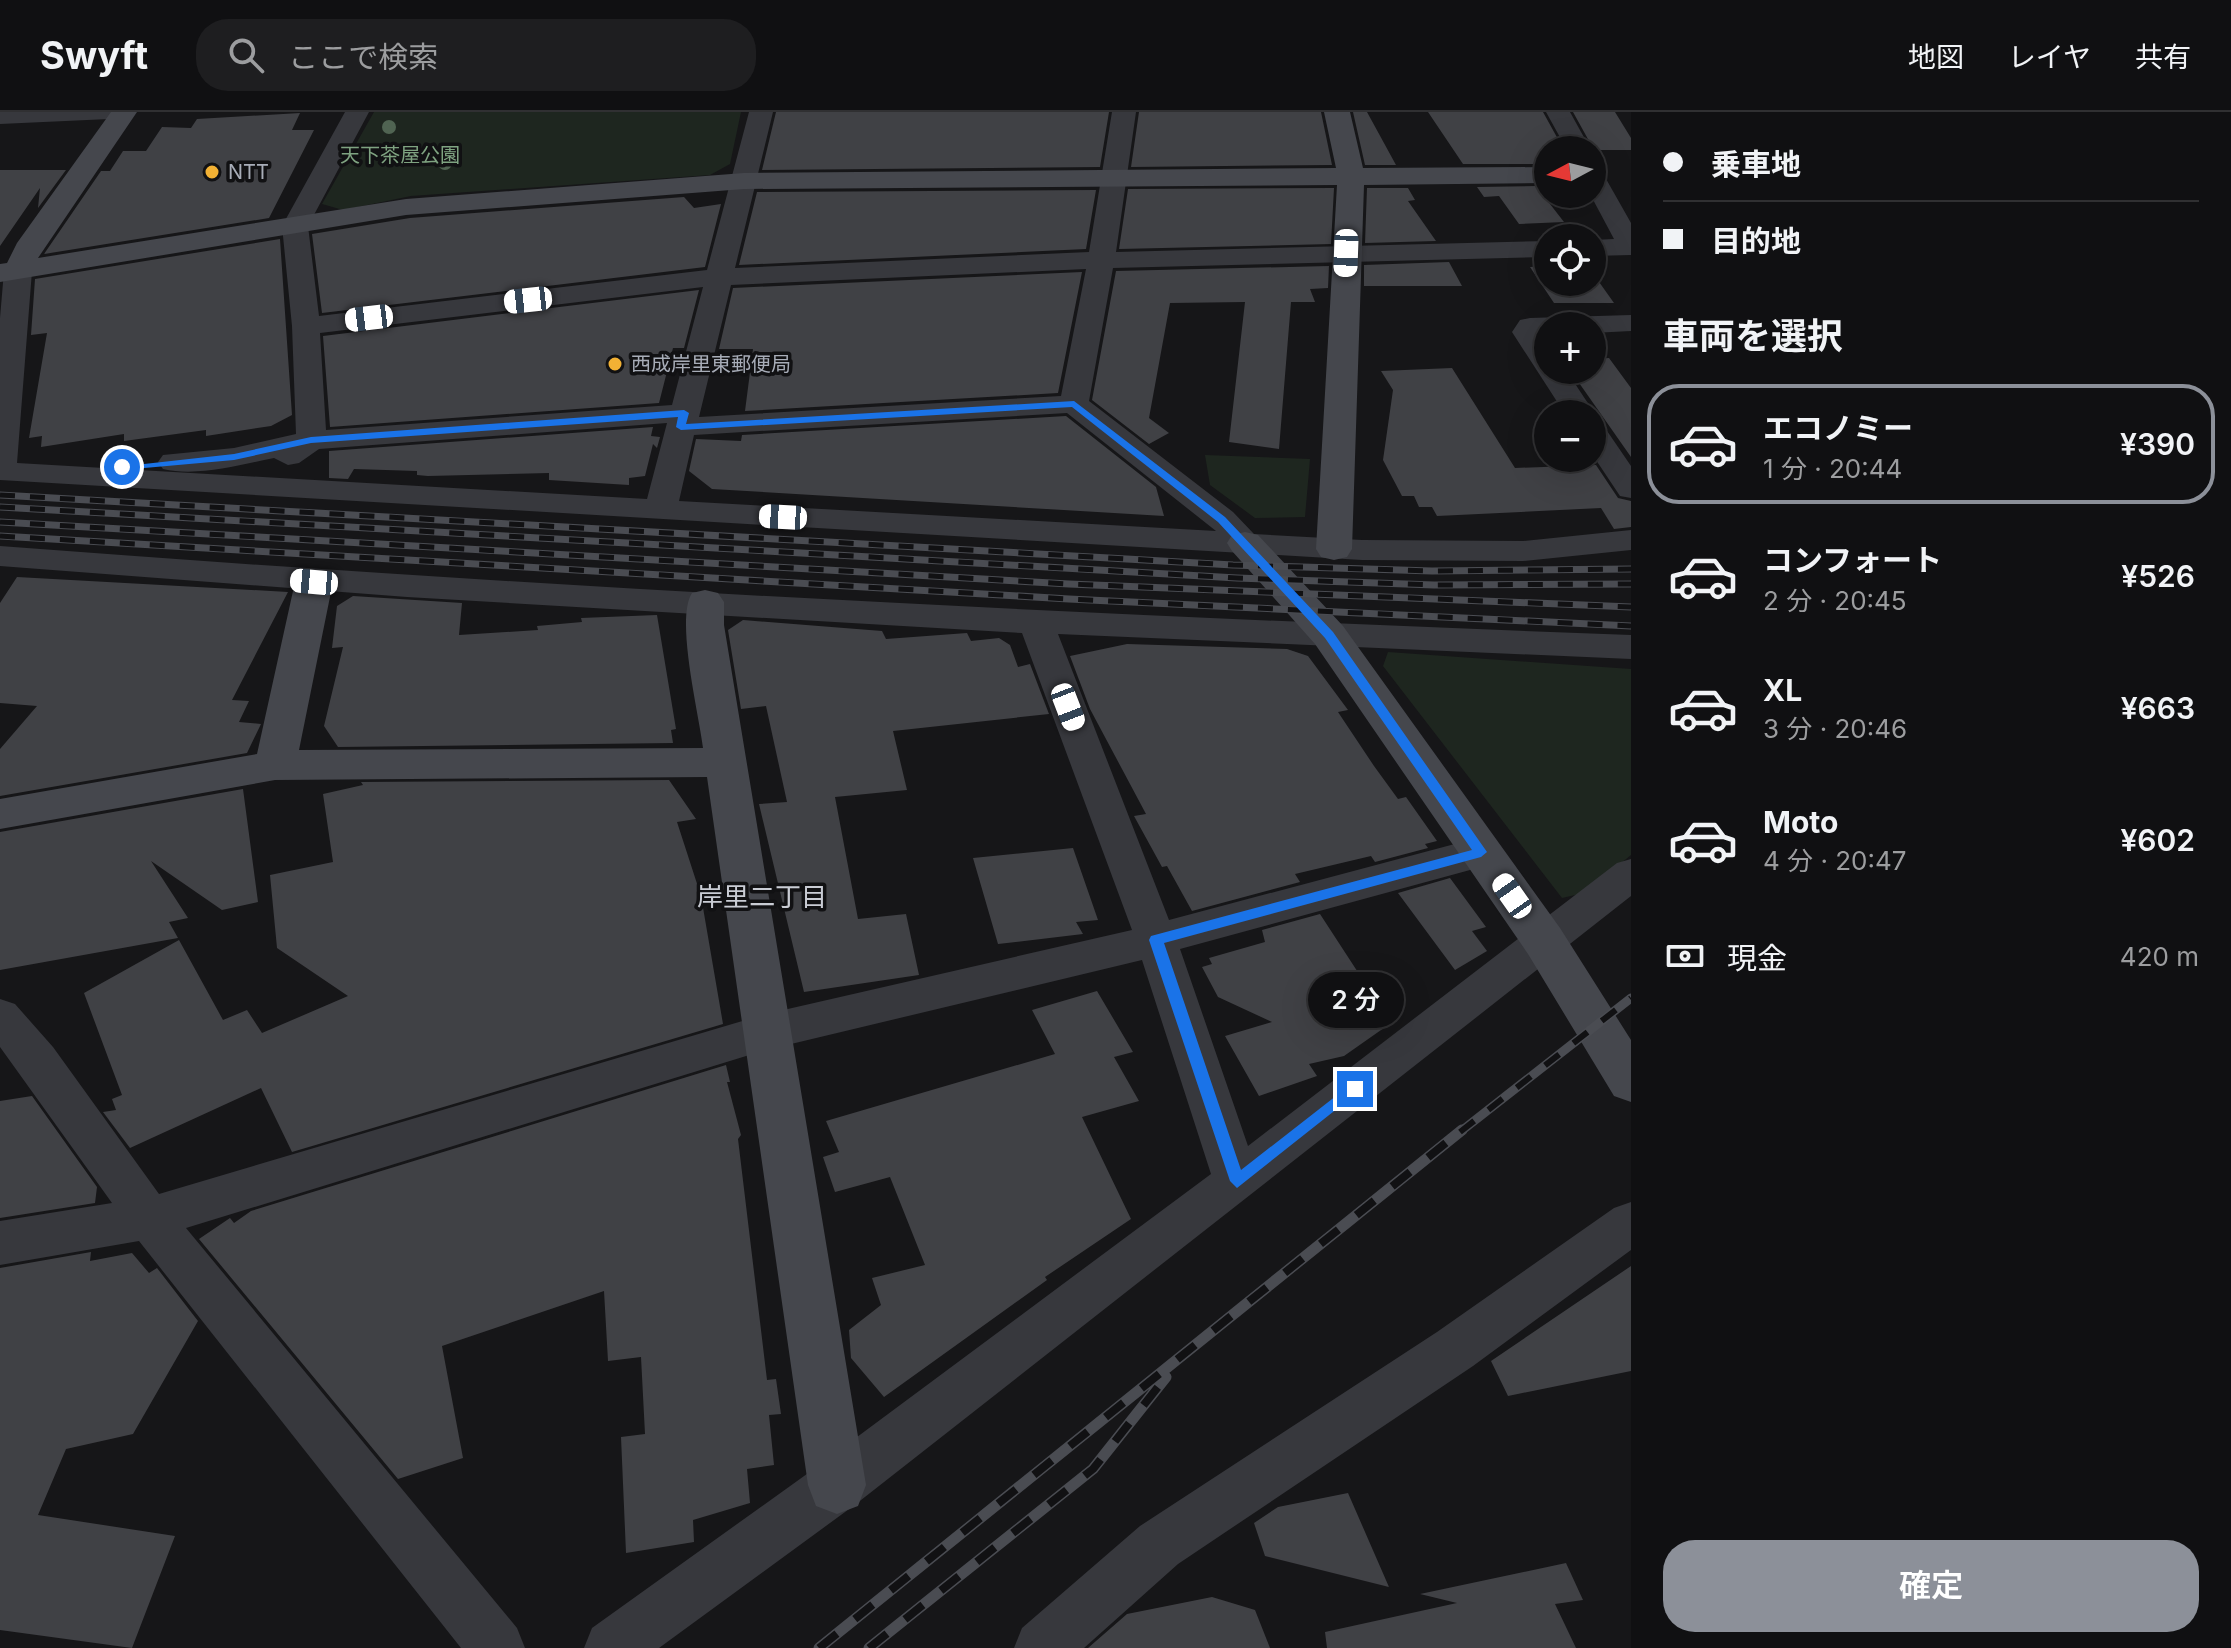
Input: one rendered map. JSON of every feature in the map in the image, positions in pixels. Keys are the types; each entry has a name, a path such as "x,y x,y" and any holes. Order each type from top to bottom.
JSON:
{"street":[{"path":"0,117 109,112"},
{"path":"124,112 9,272 0,471 1334,549 1523,551 1631,540"},
{"path":"311,440 306,326 295,226 357,112"},
{"path":"660,511 761,112"},
{"path":"1074,404 1116,179 1124,112"},
{"path":"1334,549 1351,174 1337,112"},
{"path":"1558,112 1571,136"},
{"path":"9,272 406,207 744,181 1534,175"},
{"path":"1606,201 1631,247 1606,248"},
{"path":"306,326 718,277 1100,260 1534,249"},
{"path":"1606,324 1631,323"},
{"path":"1534,326 1526,332 1534,345"},
{"path":"39,474 234,457 311,440 682,420 1074,404 1222,519 1329,635 1544,941 1631,1082"},
{"path":"297,490 284,470 285,458 311,440"},
{"path":"1606,452 1631,489"},
{"path":"0,556 314,582 1329,635 1631,647"},
{"path":"275,765 314,582"},
{"path":"705,602 705,625 837,1485"},
{"path":"1035,620 1156,940 1237,1181"},
{"path":"0,814 275,765 726,762"},
{"path":"0,1243 149,1218 766,1032 1156,940 1481,852"},
{"path":"612,1648 837,1485 1237,1181 1631,874"},
{"path":"0,1016 37,1060 149,1218 497,1648"},
{"path":"1042,1648 1159,1545 1455,1349 1631,1223"}],"green space":[{"name":"天下茶屋公園","path":"374,112 741,112 730,164 710,175 411,196 343,210 322,204"},
{"path":"1205,455 1310,459 1305,517 1255,518 1210,485"},
{"path":"1388,652 1631,669 1631,855 1584,893 1562,898 1383,666"}],"building":[{"path":"776,112 1109,112 1100,167 762,170"},
{"path":"1139,112 1321,112 1332,165 1131,167"},
{"path":"1353,112 1367,112 1396,165 1365,165"},
{"path":"1428,112 1543,112 1556,136 1534,136 1534,164 1463,164"},
{"path":"1573,112 1615,112 1631,138 1631,150 1606,150 1606,136 1586,136"},
{"name":"NTT","path":"300,113 292,130 314,130 269,218 44,254 101,171 110,171 123,151 146,151 162,127 191,128 197,119"},
{"path":"0,170 66,170 38,208 40,188 0,246"},
{"path":"1534,186 1534,208 1553,208 1564,222 1519,224 1499,196 1484,197 1477,187"},
{"path":"1334,188 1331,244 1119,249 1128,189"},
{"path":"1367,188 1408,188 1415,200 1408,201 1436,241 1365,243"},
{"path":"1096,190 1086,249 739,265 757,192"},
{"path":"684,197 694,208 721,204 705,267 322,313 312,234 410,218"},
{"path":"280,239 292,415 271,426 206,436 206,430 124,441 124,434 41,447 42,436 29,438 47,333 31,335 35,279"},
{"path":"1449,262 1462,286 1364,286 1364,265"},
{"path":"1329,266 1328,288 1310,289 1315,302 1291,302 1279,449 1229,442 1245,302 1170,303 1149,418 1169,433 1149,444 1092,400 1116,271"},
{"path":"1082,272 1058,393 745,411 753,349 719,349 733,288"},
{"path":"699,290 684,348 673,348 659,403 330,427 323,336"},
{"path":"1606,292 1614,303 1554,303 1549,296 1606,296"},
{"path":"1606,358 1609,358 1631,388 1631,457 1606,421 1606,400 1591,400 1580,384 1606,384"},
{"path":"1452,368 1515,468 1534,467 1534,472 1601,472 1618,498 1631,501 1631,527 1614,529 1601,508 1437,516 1432,507 1419,507 1414,496 1402,496 1383,460 1393,390 1381,371"},
{"path":"1066,416 1156,487 1164,516 712,489 689,471 696,439 741,441 742,435"},
{"path":"653,427 651,436 660,437 657,448 653,444 645,476 629,478 629,485 549,480 549,473 428,476 417,475 417,471 354,469 348,479 329,478 329,451"},
{"path":"17,577 288,592 232,700 249,701 239,722 261,724 247,753 0,796 0,749 37,706 0,703 0,603"},
{"path":"353,596 462,603 459,635 538,630 537,626 582,622 581,618 657,615 676,729 671,730 673,743 338,747 324,726 343,647 332,648 337,606"},
{"path":"743,620 882,631 886,639 967,633 971,641 999,638 1010,645 1018,667 1030,664 1049,714 893,731 907,790 835,797 858,919 906,914 919,975 804,992 759,804 787,802 766,706 741,709 728,630"},
{"path":"1127,644 1287,649 1308,656 1348,710 1338,712 1374,766 1398,799 1406,797 1437,841 1425,844 1428,848 1375,862 1371,856 1295,874 1300,882 1192,911 1167,866 1162,867 1134,816 1146,814 1090,709 1070,656"},
{"path":"669,780 696,819 677,822 701,896 723,1024 292,1152 261,1088 130,1148 103,1112 116,1110 112,1099 122,1095 84,993 179,940 223,1020 247,1010 262,1033 348,996 277,948 270,875 333,862 323,794 363,785 361,782"},
{"path":"243,789 258,902 222,910 151,861 188,918 169,922 178,938 0,970 0,832"},
{"path":"1073,848 1098,920 1076,922 1083,934 998,944 973,858"},
{"path":"1450,878 1486,927 1472,931 1487,951 1455,970 1398,893"},
{"path":"1320,914 1391,1023 1344,1056 1309,1064 1317,1076 1259,1096 1225,1036 1272,1022 1218,997 1202,967 1212,964 1209,958 1265,942 1262,930"},
{"path":"1097,991 1133,1052 1114,1057 1139,1101 1082,1117 1131,1219 1045,1277 1047,1280 884,1397 851,1358 849,1330 881,1305 872,1278 925,1265 890,1177 835,1192 823,1157 839,1152 826,1121 1055,1054 1032,1010"},
{"path":"726,1065 730,1082 727,1082 741,1135 738,1139 767,1380 776,1379 781,1414 769,1415 774,1465 747,1469 750,1503 693,1520 694,1542 626,1553 621,1437 645,1434 641,1357 608,1361 604,1291 442,1346 463,1458 398,1479 199,1239 230,1218 234,1223 251,1211"},
{"path":"32,1096 97,1187 95,1203 0,1218 0,1101"},
{"path":"91,1252 90,1261 132,1253 149,1273 157,1268 198,1321 133,1434 66,1449 38,1515 175,1536 132,1648 0,1630 0,1268"},
{"path":"1631,1266 1631,1371 1508,1396 1491,1361"},
{"path":"1348,1493 1389,1587 1265,1556 1254,1523 1278,1507"},
{"path":"1566,1563 1583,1600 1555,1604 1576,1648 1327,1648 1325,1632 1457,1603 1420,1594"},
{"path":"1212,1597 1255,1610 1270,1648 1088,1648 1127,1614"}],"railway":[{"path":"0,495 1233,565 1432,571 1631,569"},
{"path":"0,507 1237,578 1434,585 1631,584"},
{"path":"0,522 1069,584 1631,607"},
{"path":"0,536 1069,599 1631,626"},
{"path":"1460,1132 1631,998"},
{"path":"819,1648 1462,1130"},
{"path":"869,1648 1093,1469 1166,1377"}],"place":[{"name":"NTT","path":"212,172"},
{"name":"西成岸里東郵便局","path":"615,364"}],"district":[{"name":"岸里二丁目","path":"762,896"}],"route":[{"path":"122,467 234,457 311,440 684,413 681,427 1074,404 1222,519 1329,635 1481,852 1156,940 1237,1181 1355,1089"}]}
